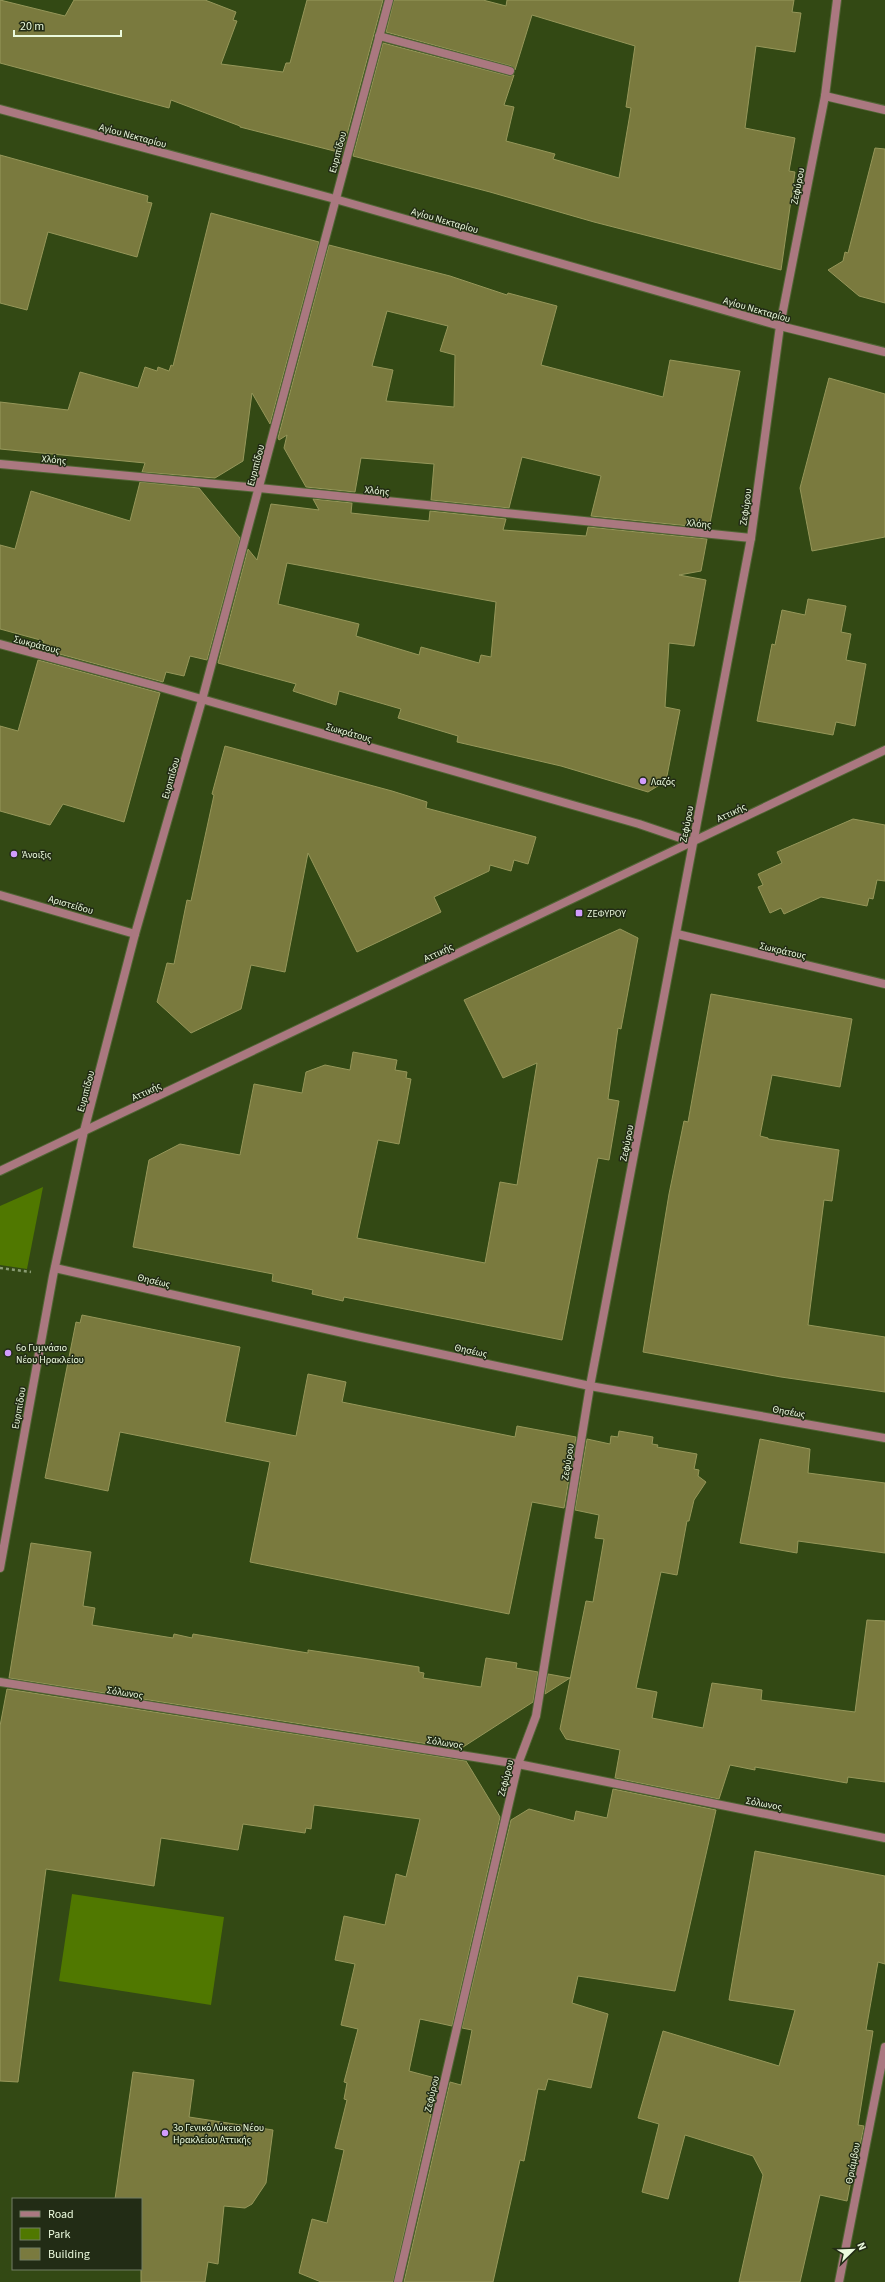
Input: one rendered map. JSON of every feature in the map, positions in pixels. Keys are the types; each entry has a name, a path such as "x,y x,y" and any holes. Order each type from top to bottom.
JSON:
{"street":[{"name":"Ευριπίδου","path":"0,1568 54,1272 84,1131 135,934 202,700 334,199 389,0"},
{"name":"Ζεφύρου","path":"398,2282 518,1764 536,1716 590,1386 677,934 692,842 751,538 780,326 825,96 837,0"},
{"path":"379,36 510,71"},
{"path":"825,96 885,110"},
{"name":"Αγίου Νεκταρίου","path":"0,109 334,199 780,326 885,352"},
{"name":"Χλόης","path":"0,464 259,488 751,538"},
{"name":"Σωκράτους","path":"0,644 639,824 692,842"},
{"name":"Αττικής","path":"0,1171 885,750"},
{"name":"Αριστείδου","path":"0,895 135,934"},
{"name":"Σωκράτους","path":"677,934 885,984"},
{"name":"Θησέως","path":"54,1272 590,1386 885,1438"},
{"name":"Σόλωνος","path":"0,1682 518,1764 885,1838"},
{"name":"Θριάμβου","path":"838,2282 885,2047"}],"path":[{"path":"0,1268 54,1272"}],"green space":[{"path":"43,1187 27,1269 0,1265 0,1206"},
{"path":"72,1894 224,1917 211,2005 59,1981"}],"building":[{"path":"0,0 65,16 74,0 205,0 236,12 233,20 237,21 221,64 283,72 286,63 290,63 307,0 383,0 342,153 240,127 171,100 169,108 0,63"},
{"path":"394,0 483,0 506,6 507,0 794,0 792,12 801,13 795,52 756,46 745,128 795,138 789,171 795,172 781,270 594,222 490,192 353,156 383,43 509,76 514,75 504,105 514,107 506,141 555,154 553,159 619,178 631,108 626,107 635,46 532,15 515,70 511,66 386,32"},
{"path":"875,148 885,149 885,303 859,296 828,270 843,261 845,252 848,253"},
{"path":"0,155 148,196 147,202 152,203 137,257 48,232 27,310 0,303"},
{"path":"211,213 319,242 270,424 252,393 243,461 215,478 142,472 145,463 0,449 0,402 68,410 80,372 138,388 145,367 157,371 158,367 169,371 171,365 173,366"},
{"path":"329,245 450,276 507,295 508,293 557,306 541,365 663,397 670,360 740,371 709,528 591,516 601,476 522,457 509,508 431,500 434,464 361,458 355,492 306,487 284,448 287,435 279,440 278,438","holes":["387,311 448,326 440,351 455,355 454,407 386,401 393,370 372,366"]},
{"path":"829,378 885,394 885,537 812,551 800,488"},
{"path":"140,482 199,488 240,538 207,660 190,656 184,676 166,672 163,682 41,649 44,641 0,629 0,545 15,549 31,491 130,521"},
{"path":"313,499 352,503 351,513 388,517 429,521 430,511 506,519 503,530 586,536 588,527 707,539 701,571 679,575 706,580 694,646 669,643 665,707 680,710 666,781 648,792 561,766 457,742 458,736 398,718 401,709 339,691 336,705 293,691 296,684 218,663 248,549 257,560 271,504 319,510","holes":["287,563 496,602 491,657 481,655 479,663 421,647 419,655 356,636 359,624 278,604"]},
{"path":"808,599 846,606 841,632 851,634 846,660 866,664 855,726 836,722 833,735 757,721 772,644 775,645 782,610 805,615"},
{"path":"38,660 160,693 124,822 63,804 50,825 0,811 0,726 18,731"},
{"path":"225,746 392,791 427,802 426,808 536,837 528,864 514,860 511,871 490,865 489,871 434,897 441,912 357,952 308,853 285,972 251,965 241,1009 191,1033 157,1002 167,963 174,964 187,900 191,901 214,795 212,794"},
{"path":"853,819 885,825 885,881 877,880 873,899 869,898 867,906 821,897 784,914 781,908 770,913 758,887 763,885 758,874 782,863 777,852"},
{"path":"620,929 638,938 621,1029 618,1028 608,1099 619,1101 609,1160 598,1158 562,1340 344,1297 343,1301 312,1294 313,1290 272,1281 273,1274 133,1247 149,1160 180,1144 240,1155 254,1084 302,1093 306,1072 325,1065 350,1070 353,1052 397,1060 395,1070 407,1072 406,1078 411,1079 399,1144 378,1140 357,1238 485,1263 500,1182 517,1185 537,1063 503,1078 464,1000"},
{"path":"711,994 852,1019 840,1087 772,1075 760,1136 768,1139 839,1150 832,1201 824,1200 808,1325 885,1337 885,1392 781,1377 643,1352 669,1194 684,1121 688,1122"},
{"path":"82,1315 240,1347 225,1422 296,1436 308,1374 346,1382 342,1402 515,1437 517,1426 576,1437 564,1508 532,1502 509,1614 250,1562 270,1462 120,1432 108,1491 45,1478 76,1322 80,1323"},
{"path":"619,1431 653,1437 652,1444 658,1445 657,1447 697,1454 694,1469 699,1470 698,1476 706,1482 694,1500 689,1521 687,1521 677,1575 661,1572 636,1688 657,1692 652,1718 703,1728 712,1683 762,1690 761,1700 855,1712 867,1620 885,1621 885,1782 848,1777 847,1783 755,1767 755,1770 730,1765 719,1799 615,1778 620,1750 566,1739 560,1729 586,1601 593,1602 604,1539 595,1538 599,1515 575,1510 587,1439 610,1444 611,1436 618,1437"},
{"path":"760,1439 810,1449 808,1473 885,1483 885,1553 798,1541 797,1553 740,1543"},
{"path":"31,1543 91,1552 83,1606 95,1608 92,1625 173,1638 174,1634 192,1638 193,1634 308,1653 308,1650 419,1667 419,1672 424,1673 423,1678 481,1687 486,1658 517,1663 516,1668 538,1672 533,1702 460,1749 9,1678"},
{"path":"548,1674 570,1678 545,1694"},
{"path":"7,1689 466,1761 500,1817 452,2026 420,2019 409,2071 439,2079 393,2282 321,2282 299,2273 312,2219 327,2223 344,2150 335,2148 347,2100 344,2099 347,2083 344,2082 358,2029 341,2025 355,1964 335,1960 344,1916 385,1925 396,1874 406,1877 420,1819 314,1805 311,1829 306,1828 305,1833 243,1824 238,1850 161,1838 154,1886 46,1869 18,2082 0,2081 0,1726"},
{"path":"613,1789 716,1810 675,1991 578,1976 572,2003 608,2014 591,2088 548,2079 545,2090 538,2089 524,2161 520,2160 493,2282 404,2282 450,2082 461,2085 472,2030 462,2028 511,1820 529,1809 574,1821 576,1811 607,1818"},
{"path":"755,1851 885,1876 885,1964 878,1962 866,2030 873,2031 858,2125 864,2126 855,2171 853,2170 847,2201 820,2195 800,2282 739,2282 763,2175 753,2156 685,2135 668,2199 642,2192 659,2124 638,2118 663,2031 779,2066 795,2010 729,2000"},
{"path":"133,2072 194,2080 189,2117 273,2130 266,2183 252,2204 245,2208 224,2206 218,2264 208,2262 205,2282 141,2282 142,2198 115,2198"}],"place":[{"name":"Λαζός","path":"643,781"},
{"name":"Άνοιξις","path":"14,854"},
{"name":"ΖΕΦΥΡΟΥ","path":"579,913"},
{"name":"6ο Γυμνάσιο Νέου Ηρακλείου","path":"8,1353"},
{"name":"3ο Γενικό Λύκειο Νέου Ηρακλείου Αττικής","path":"165,2133"}]}
